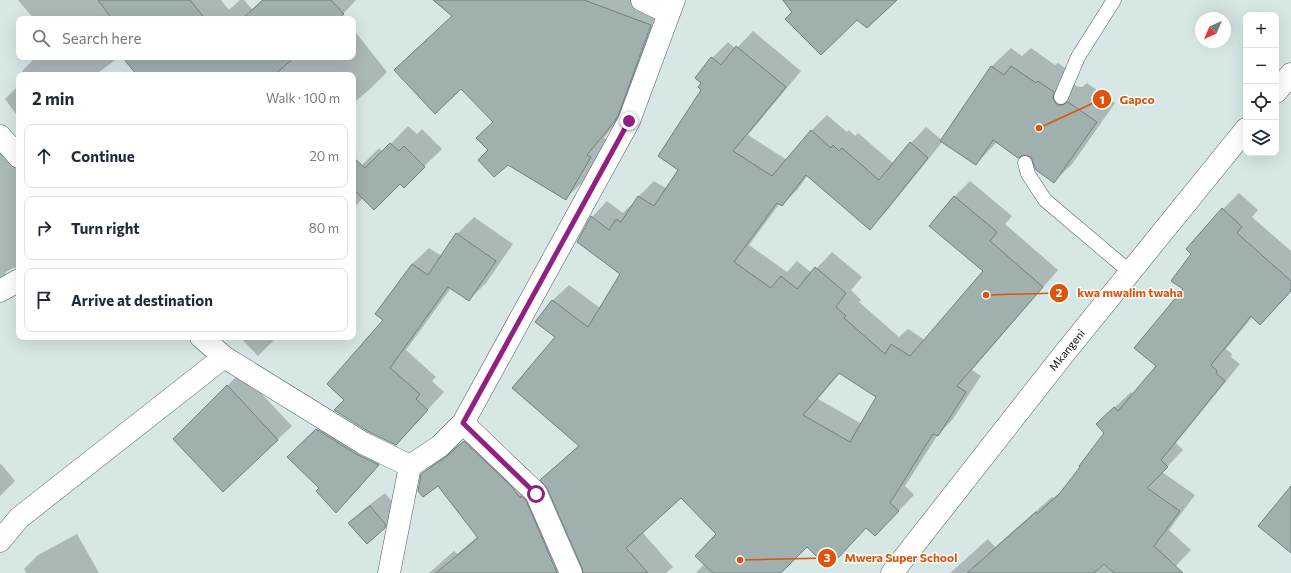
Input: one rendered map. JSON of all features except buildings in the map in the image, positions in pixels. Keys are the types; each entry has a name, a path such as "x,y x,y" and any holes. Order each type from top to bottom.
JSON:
{"street":[{"path":"389,573 410,466 440,446 463,423 629,121 671,6 642,0"},
{"path":"1279,88 1291,74"},
{"name":"Mkangeni","path":"892,573 1063,355 1243,133"},
{"path":"0,136 16,155"},
{"path":"0,291 16,282"},
{"path":"204,340 224,357 363,443 410,466"},
{"path":"0,541 19,518 224,357"},
{"path":"463,423 536,494 571,573"}],"lane":[{"path":"1061,97 1078,56 1114,0"},
{"path":"1025,163 1028,174 1045,200 1130,272"}],"place":[{"name":"Gapco","path":"1039,128"},
{"name":"kwa mwalim twaha","path":"986,295"},
{"name":"Mwera Super School","path":"740,560"}],"route":[{"path":"536,494 463,423 629,121"}]}
